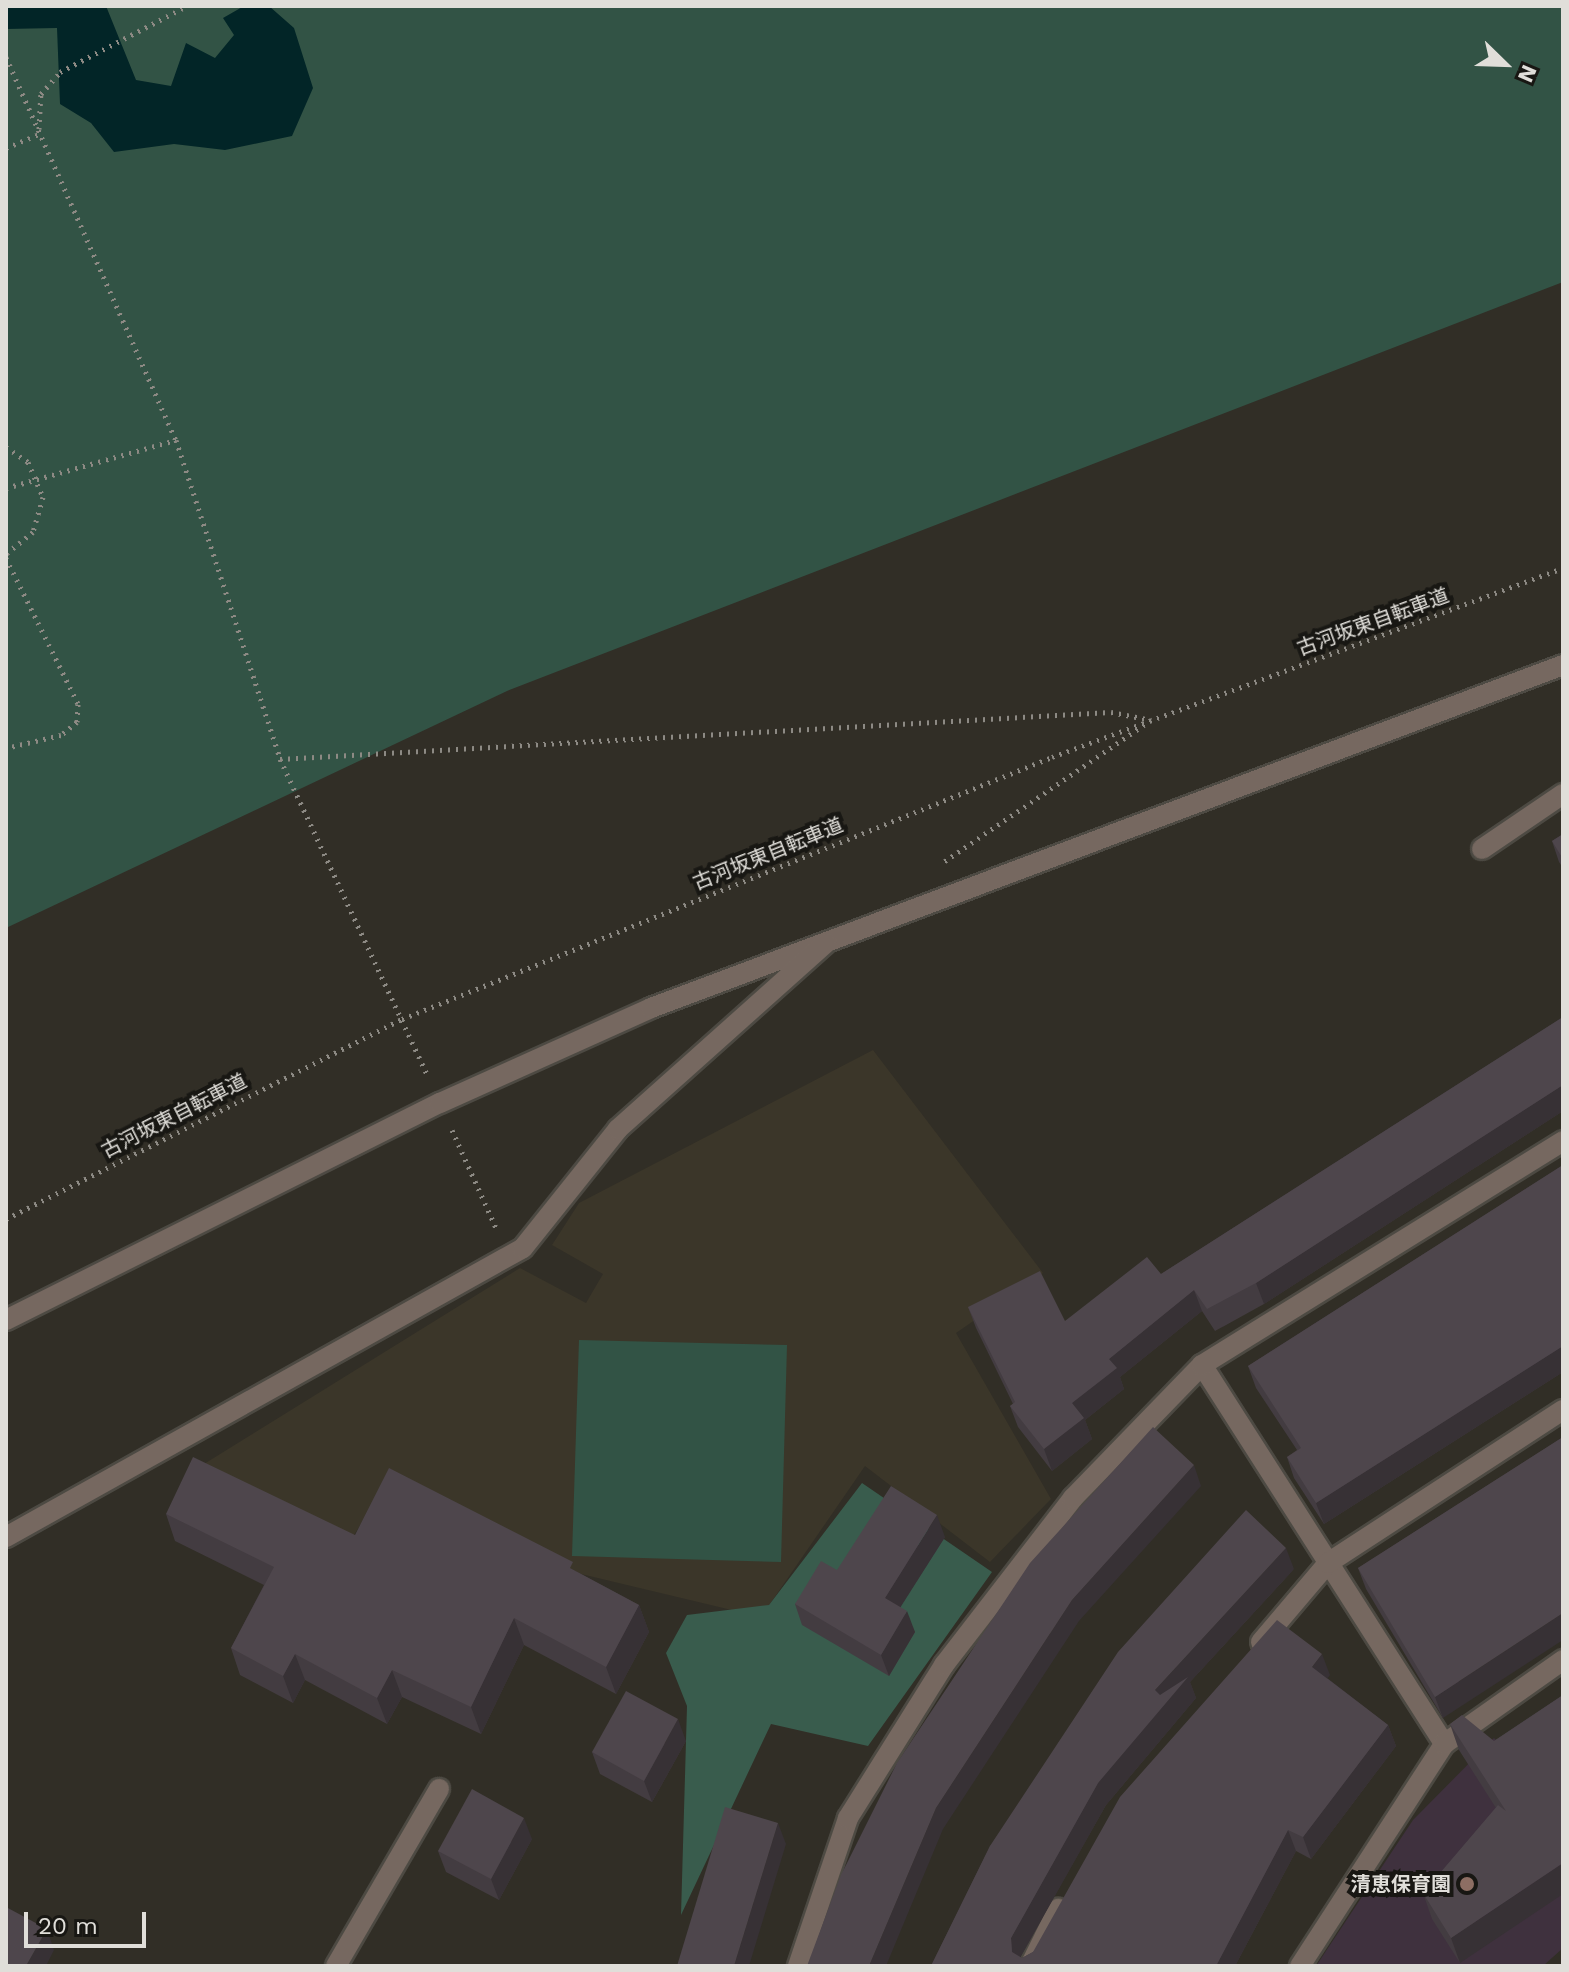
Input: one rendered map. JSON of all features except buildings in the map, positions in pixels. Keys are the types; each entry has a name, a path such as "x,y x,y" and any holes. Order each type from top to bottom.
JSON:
{"street":[{"path":"6,1320 440,1103 835,935 1563,665"},
{"path":"1482,849 1563,794"},
{"path":"6,1537 523,1248 618,1129 835,935"},
{"path":"798,1966 848,1818 944,1665 1073,1498 1202,1365 1563,1141"},
{"path":"1202,1365 1444,1744"},
{"path":"1248,1657 1328,1563 1563,1410"},
{"path":"1300,1966 1444,1744 1563,1660"},
{"path":"336,1966 439,1789"},
{"path":"1030,1966 1069,1892"}],"path":[{"path":"39,134 41,94 60,72 187,6"},
{"path":"6,57 176,440 280,759 497,1230 523,1248"},
{"path":"6,148 39,134"},
{"path":"6,488 176,440"},
{"path":"6,447 39,479 41,515 6,556 78,704 77,722 61,735 6,748"},
{"name":"古河坂東自転車道","path":"6,1219 402,1019 1151,720 1563,568"},
{"path":"280,759 1111,712 1151,720"},
{"path":"938,867 1151,720"}],"shaded area":[{"path":"873,1050 1043,1273 956,1333 1051,1499 990,1562 865,1466 761,1617 581,1574 392,1476 350,1541 204,1464 520,1268 586,1303 603,1274 552,1245 579,1203"},
{"name":"清恵保育園","path":"1494,1738 1563,1808 1563,1948 1543,1966 1316,1966 1413,1820"}],"green space":[{"path":"6,6 1563,6 1563,282 507,691 6,928"},
{"path":"579,1340 787,1345 781,1562 572,1556"},
{"path":"862,1483 992,1572 868,1746 771,1724 681,1915 687,1706 666,1653 687,1615 769,1605"}],"water":[{"path":"6,6 106,6 136,80 171,86 186,43 215,58 234,35 223,18 244,6 269,6 294,28 313,88 292,136 225,150 174,144 114,152 91,123 60,104 57,28 6,29"}],"place":[{"name":"清恵保育園","path":"1467,1884"}]}
